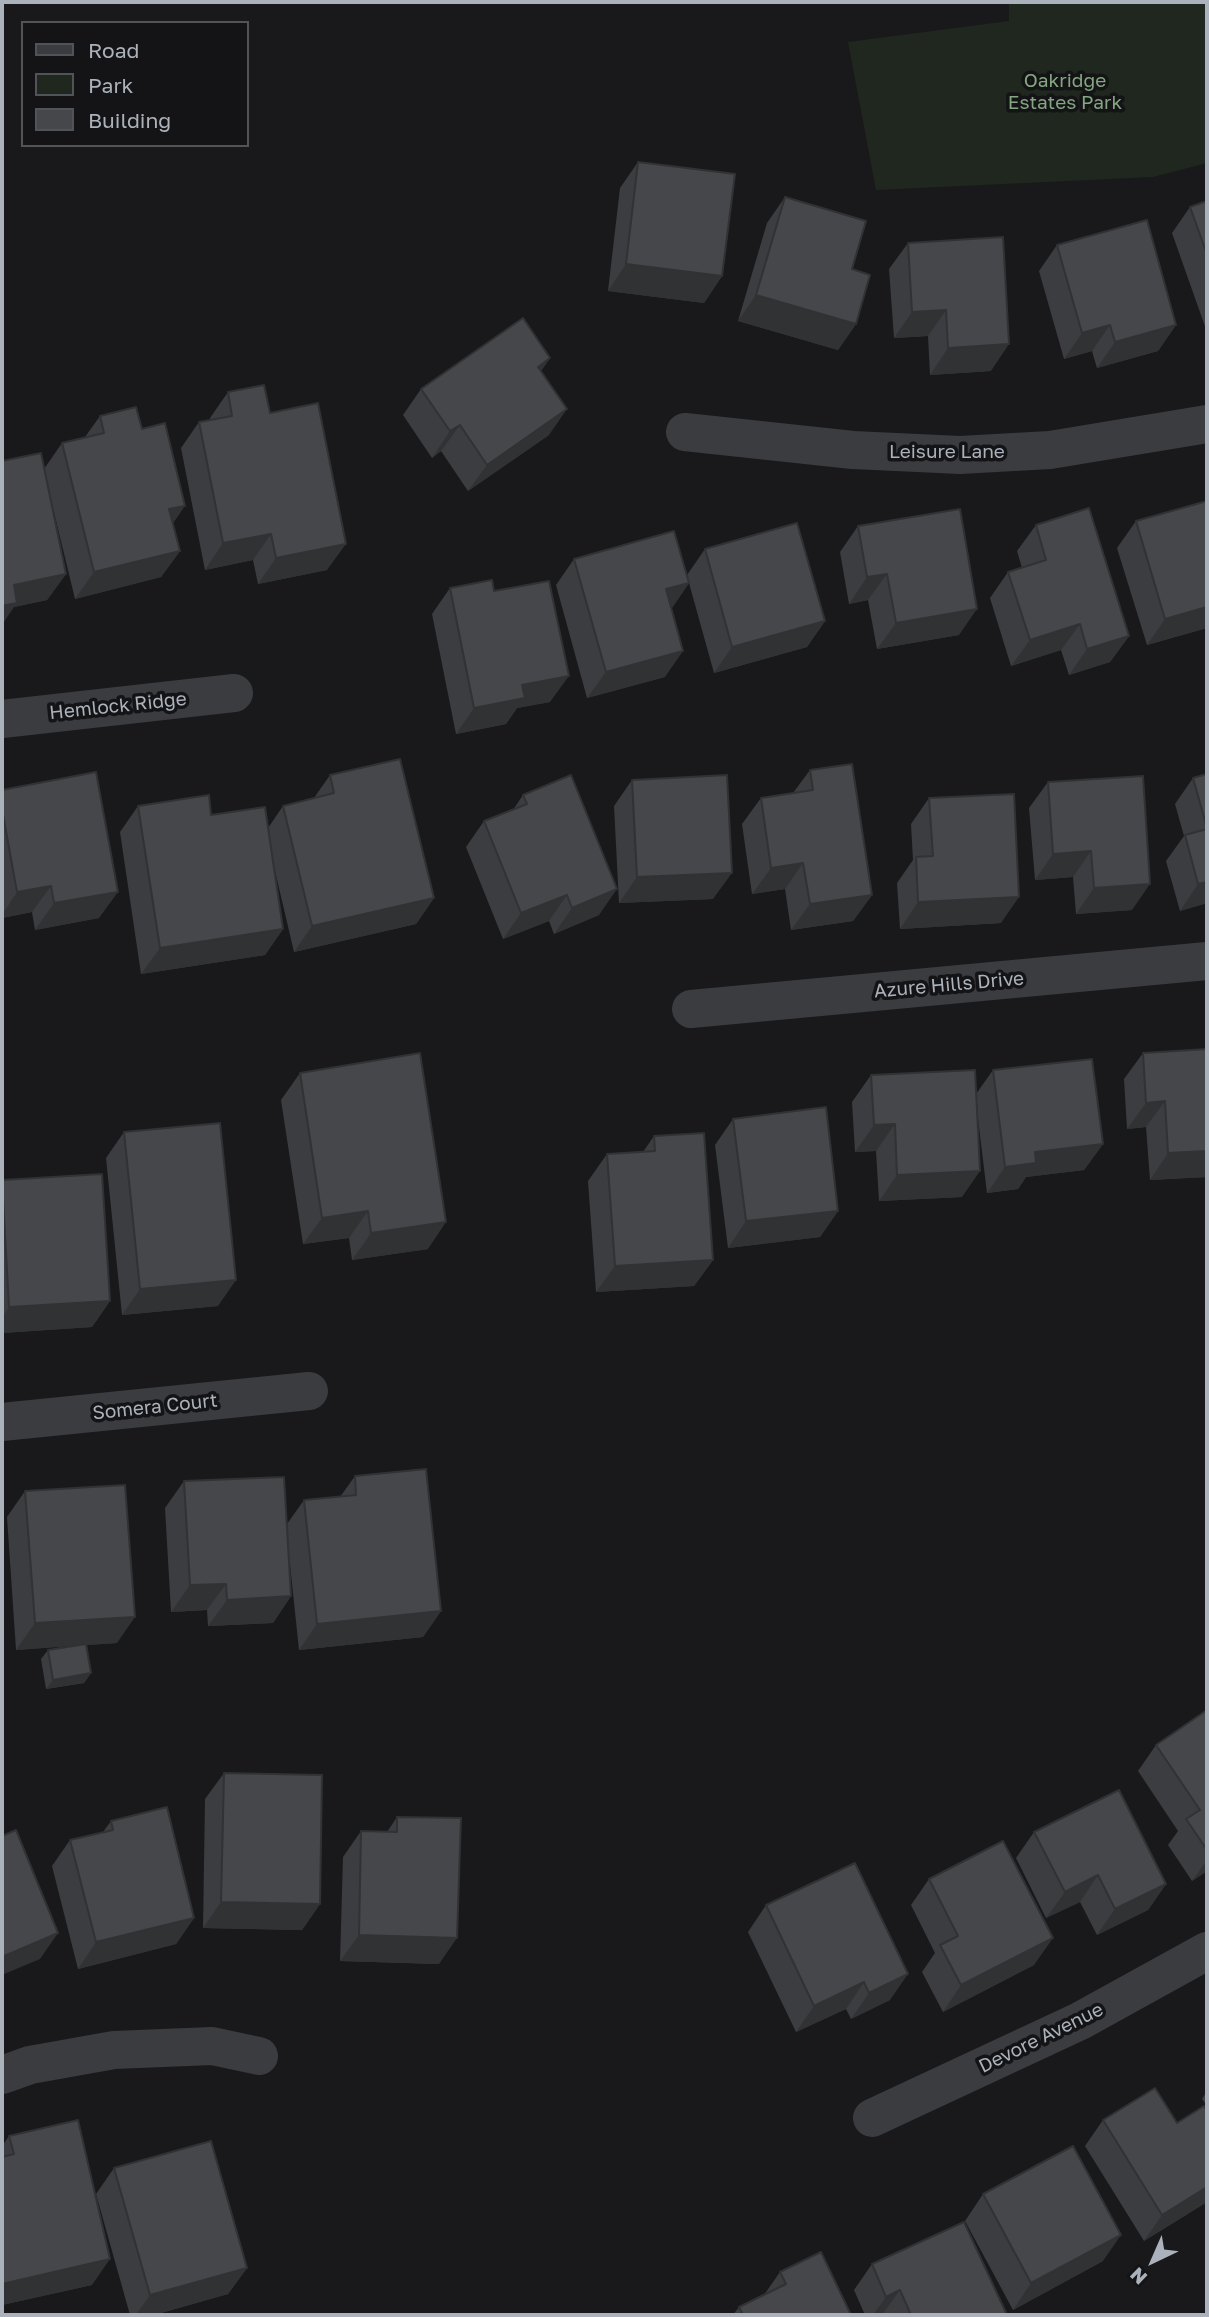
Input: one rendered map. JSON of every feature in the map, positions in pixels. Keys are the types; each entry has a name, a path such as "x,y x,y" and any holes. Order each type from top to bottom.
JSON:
{"street":[{"name":"Leisure Lane","path":"685,432 853,450 960,455 1051,450 1207,424"},
{"name":"Hemlock Ridge","path":"2,719 234,693"},
{"name":"Azure Hills Drive","path":"691,1009 1207,961"},
{"name":"Somera Court","path":"2,1422 309,1391"},
{"name":"Devore Avenue","path":"872,2118 1080,2021 1207,1951"},
{"path":"2,2075 30,2065 114,2050 212,2046 259,2056"}],"green space":[{"name":"Oakridge Estates Park","path":"1009,2 1207,2 1207,163 1153,177 876,190 848,42 1009,21"}],"building":[{"path":"638,162 735,174 722,276 626,264"},
{"path":"785,197 866,221 852,269 870,275 856,324 756,295"},
{"path":"1207,201 1207,254 1190,207"},
{"path":"1147,220 1176,325 1115,342 1110,325 1082,333 1057,245"},
{"path":"1003,237 1009,344 948,348 946,310 912,312 908,243"},
{"path":"523,318 550,358 538,367 567,409 487,465 460,425 450,431 421,389"},
{"path":"264,385 270,413 318,403 346,544 276,558 271,534 223,543 199,422 232,416 228,392"},
{"path":"136,407 142,429 165,423 185,506 169,509 180,551 94,572 62,443 104,433 100,416"},
{"path":"41,453 66,574 14,585 17,603 2,606 2,461"},
{"path":"1207,501 1207,607 1165,619 1136,521"},
{"path":"1089,508 1129,636 1087,649 1080,624 1030,640 1008,572 1046,560 1036,525"},
{"path":"960,509 977,609 896,623 887,574 867,577 858,526"},
{"path":"797,523 825,621 732,647 705,549"},
{"path":"674,531 689,583 666,589 683,651 606,672 574,559"},
{"path":"492,580 494,591 549,581 569,676 522,685 525,698 474,708 450,588"},
{"path":"400,759 434,898 312,926 283,806 334,793 330,775"},
{"path":"852,764 872,895 810,904 803,863 771,868 761,798 813,790 810,770"},
{"path":"96,772 118,892 54,903 51,886 17,892 2,809 2,790"},
{"path":"1207,774 1207,828 1193,778"},
{"path":"571,775 617,889 572,908 567,895 521,913 484,821 527,804 523,795"},
{"path":"727,775 732,873 637,877 632,780"},
{"path":"1143,776 1150,884 1094,888 1091,851 1053,854 1048,782"},
{"path":"1014,794 1019,897 918,902 916,857 933,856 929,798"},
{"path":"209,795 211,815 265,807 283,929 160,948 138,806"},
{"path":"1207,829 1207,882 1198,884 1185,835"},
{"path":"1207,1049 1207,1151 1168,1153 1165,1101 1146,1103 1143,1053"},
{"path":"420,1053 446,1222 371,1233 368,1211 322,1218 300,1073"},
{"path":"1092,1059 1103,1144 1035,1152 1036,1163 1005,1167 993,1070"},
{"path":"975,1070 980,1171 897,1175 895,1124 874,1125 871,1075"},
{"path":"826,1107 838,1211 746,1221 733,1119"},
{"path":"220,1123 236,1280 140,1289 124,1132"},
{"path":"704,1133 713,1260 615,1266 607,1154 655,1151 654,1136"},
{"path":"102,1174 110,1301 9,1307 2,1180"},
{"path":"426,1469 441,1611 317,1624 304,1500 356,1495 355,1476"},
{"path":"284,1477 291,1596 227,1600 226,1584 190,1585 184,1481"},
{"path":"125,1485 135,1617 35,1623 25,1491"},
{"path":"86,1644 91,1673 53,1680 48,1650"},
{"path":"1207,1710 1207,1850 1186,1819 1200,1810 1156,1745"},
{"path":"224,1773 322,1775 320,1904 221,1902"},
{"path":"1119,1790 1166,1884 1115,1909 1098,1875 1065,1892 1034,1832"},
{"path":"167,1807 194,1918 96,1942 70,1840 113,1830 111,1821"},
{"path":"397,1817 461,1818 457,1938 359,1935 361,1831 397,1832"},
{"path":"16,1830 58,1933 2,1957 2,1836"},
{"path":"1003,1841 1053,1938 961,1985 940,1945 958,1936 929,1879"},
{"path":"855,1863 908,1974 869,1993 864,1982 814,2006 766,1905"},
{"path":"1155,2088 1177,2123 1204,2106 1207,2111 1207,2187 1162,2215 1103,2120"},
{"path":"78,2120 110,2259 2,2284 2,2157 14,2154 9,2136"},
{"path":"211,2141 247,2268 150,2295 114,2168"},
{"path":"1073,2146 1121,2235 1031,2283 983,2194"},
{"path":"964,2222 1007,2315 911,2315 900,2290 886,2297 872,2264"},
{"path":"821,2252 851,2315 743,2315 739,2307 786,2284 780,2272"}]}
